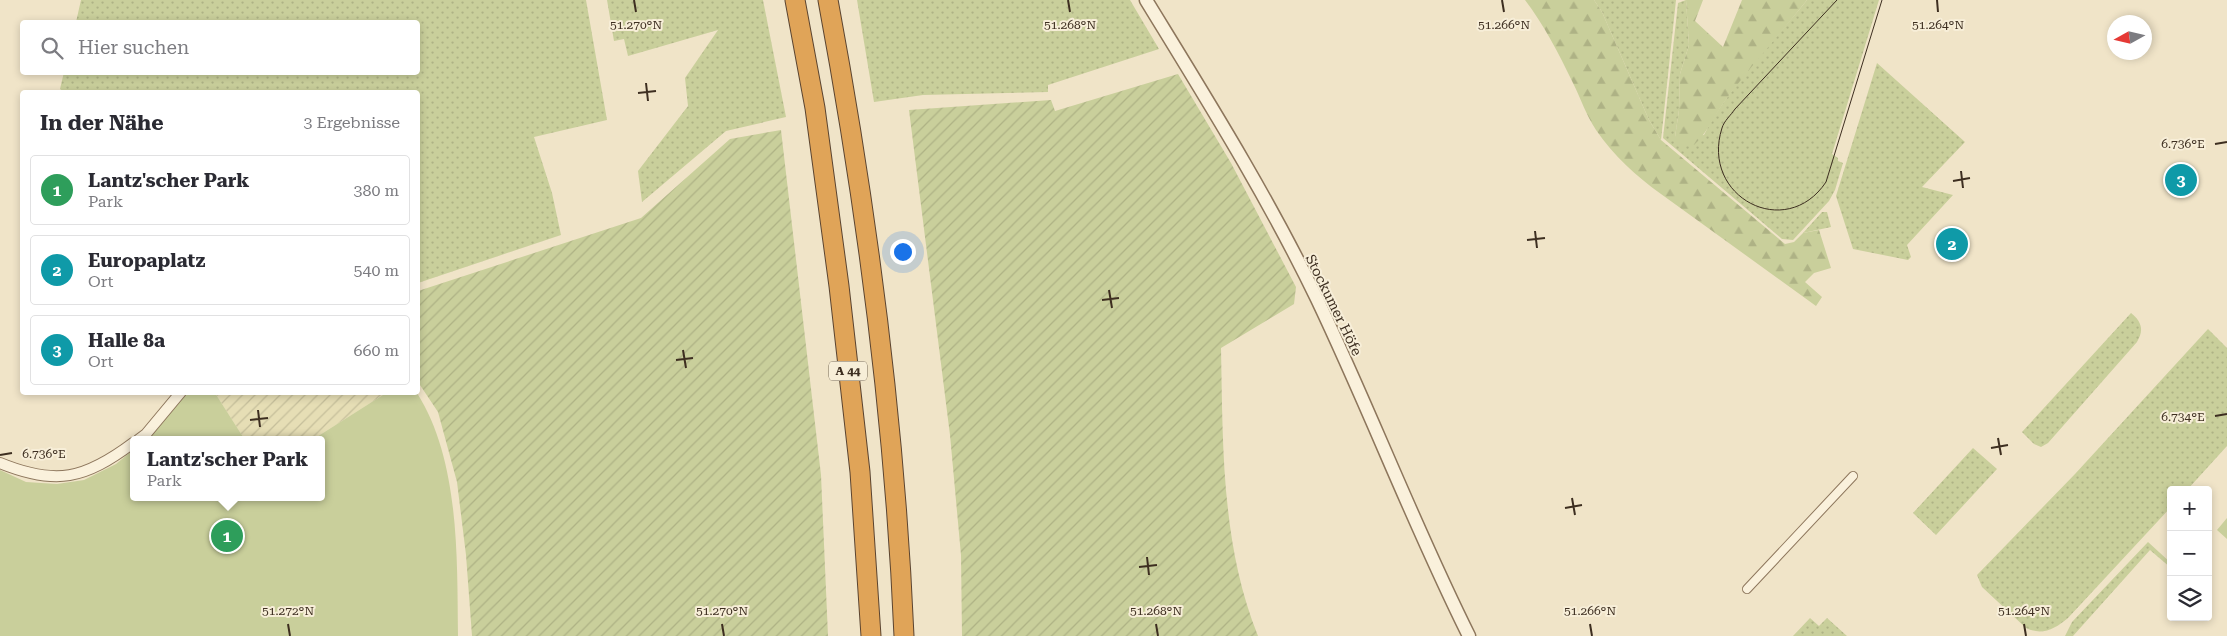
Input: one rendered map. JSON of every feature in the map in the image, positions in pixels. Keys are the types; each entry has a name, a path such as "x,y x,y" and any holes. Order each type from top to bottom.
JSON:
{"highway":[{"name":"A 44","path":"795,0 815,108 838,286 860,472 871,636"},
{"name":"A 44","path":"828,0 847,101 875,290 894,469 904,636"}],"street":[{"name":"Stockumer Höfe","path":"1146,0 1248,168 1316,297 1422,537 1469,636"},
{"path":"143,436 178,395"},
{"path":"0,462 24,473 43,477 81,474 113,458 130,445"},
{"path":"1747,589 1853,476"}],"shaded area":[{"path":"216,395 383,395 318,436 242,436"}],"green space":[{"path":"81,0 586,0 607,120 534,137 552,193 561,235 420,282 420,90 60,89 63,75 420,75 420,20 76,20"},
{"path":"607,0 763,0 786,117 726,131 642,202 638,171 688,106 685,78 718,30 628,56 624,39 614,41"},
{"path":"857,0 1130,0 1159,49 1048,85 1048,92 923,95 874,102"},
{"path":"1525,0 1594,0 1602,12 1649,120 1661,140 1785,244 1794,242 1803,233 1819,230 1831,268 1814,273 1805,282 1822,297 1816,306 1652,187 1618,157 1592,124 1557,51 1539,19"},
{"path":"1594,0 1676,0 1661,140 1649,120 1602,12"},
{"path":"1686,0 1689,45 1680,74 1679,110 1675,137 1704,135 1725,100 1807,0 1879,0 1832,154 1838,158 1838,161 1843,163 1835,190 1829,201 1793,240 1782,239 1663,138 1678,3"},
{"path":"1686,0 1703,0 1695,21 1723,47 1742,0 1807,0 1737,86 1694,145 1680,145 1675,137 1679,110 1680,74 1689,45"},
{"path":"1877,63 1965,142 1922,187 1953,195 1907,245 1911,257 1908,260 1853,249 1836,196"},
{"path":"1178,74 1231,163 1296,287 1294,304 1221,348 1226,494 1237,566 1258,636 962,636 961,555 950,435 909,110 1051,100 1055,111"},
{"path":"781,130 821,475 828,636 472,636 466,555 457,482 438,412 420,385 420,290 641,218 730,139"},
{"path":"1822,212 1827,212 1831,227 1803,233"},
{"path":"2131,313 2141,326 2141,334 2137,342 2048,443 2041,447 2034,444 2022,432"},
{"path":"2208,329 2227,348 2227,446 2191,486 2167,486 2167,511 2068,618 2048,630 2032,630 2026,628 1982,587 1977,575 2075,474"},
{"path":"185,395 216,395 242,436 150,436"},
{"path":"383,395 418,395 431,420 449,479 456,543 458,636 0,636 0,470 26,482 57,484 84,480 116,464 130,452 130,501 325,501 325,436 318,436"},
{"path":"1973,448 1997,469 1936,535 1913,513"},
{"path":"2227,518 2227,539 2217,530"},
{"path":"2148,542 2167,559 2167,565 2150,550 2073,636 2065,636 2072,622"},
{"path":"1810,618 1819,626 1827,618 1847,636 1793,636"}],"tram line":[{"path":"1837,0 1735,109 1723,125 1719,153 1723,174 1735,191 1751,203 1770,209 1790,209 1809,200 1826,182 1882,0"}],"place":[{"name":"Halle 8a","path":"2181,180"},
{"name":"Europaplatz","path":"1952,244"},
{"name":"Lantz'scher Park","path":"227,536"}]}
